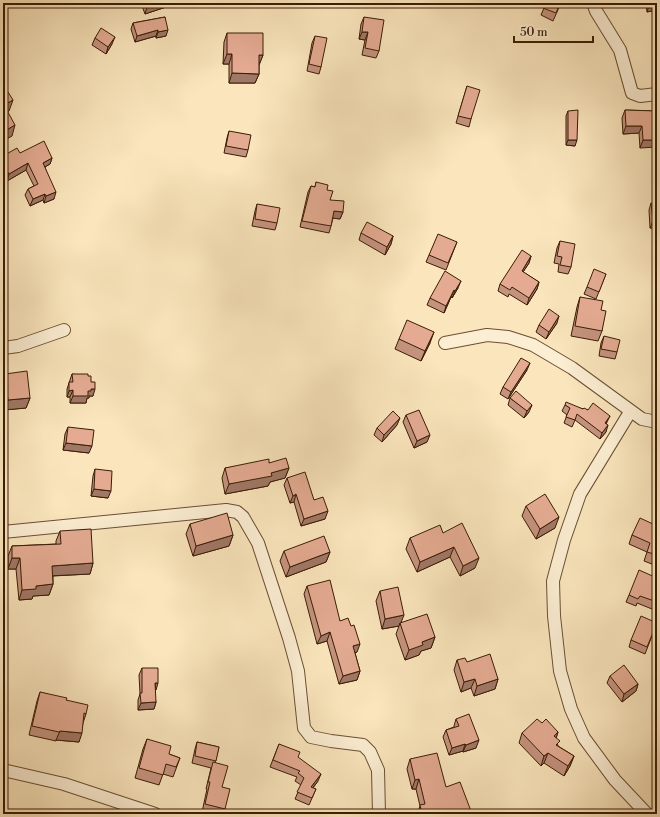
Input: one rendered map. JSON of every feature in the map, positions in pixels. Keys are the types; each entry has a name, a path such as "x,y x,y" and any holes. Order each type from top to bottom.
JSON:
{"street":[{"path":"593,3 596,11 620,50 632,93 640,96 657,94"},
{"path":"3,348 18,346 64,330"},
{"path":"446,343 486,334 508,337 533,345 572,368 630,412 642,419 657,422"},
{"path":"630,412 580,494 564,540 554,581 554,616 560,671 571,708 584,738 615,780 647,814"},
{"path":"3,532 226,510 237,512 244,517 258,543 289,638 298,671 304,728 311,737 363,745 370,752 378,770 379,814"},
{"path":"3,770 64,784 155,814"}],"building":[{"path":"146,3 159,3 147,7"},
{"path":"546,3 560,3 556,13 543,8"},
{"path":"165,17 168,30 158,32 158,30 137,36 133,23"},
{"path":"364,17 384,20 379,51 365,48 368,32 362,32"},
{"path":"101,28 115,37 108,47 95,38"},
{"path":"227,33 263,33 263,55 259,55 259,74 232,73 232,54 227,54"},
{"path":"315,36 327,38 321,67 309,64"},
{"path":"467,86 480,90 471,119 458,116"},
{"path":"8,92 13,100 4,105 15,125 3,132 3,95"},
{"path":"578,110 577,140 568,140 568,111"},
{"path":"625,110 657,111 657,140 643,140 642,126 626,126"},
{"path":"229,131 251,135 248,150 226,146"},
{"path":"44,141 52,158 43,163 56,192 46,196 45,194 33,199 28,189 38,184 28,163 9,174 3,164 3,156 17,148 20,153"},
{"path":"316,182 328,185 327,190 333,191 330,200 344,201 343,212 334,211 331,226 302,221 311,186 315,187"},
{"path":"651,203 657,203 657,221 653,221"},
{"path":"257,204 280,208 277,223 255,219"},
{"path":"367,222 393,236 387,247 361,233"},
{"path":"438,234 457,242 448,263 429,255"},
{"path":"560,241 575,244 571,267 560,265 562,257 557,256"},
{"path":"522,250 531,256 522,271 539,282 529,298 512,287 510,290 500,284"},
{"path":"594,269 606,274 599,292 587,287"},
{"path":"445,271 461,281 455,291 454,290 446,306 430,298"},
{"path":"580,297 603,301 601,310 606,311 602,331 575,326"},
{"path":"549,309 559,316 549,332 539,325"},
{"path":"407,320 434,332 425,351 399,339"},
{"path":"604,336 620,340 617,352 601,349"},
{"path":"521,358 530,363 511,392 503,387"},
{"path":"27,371 30,398 8,400 5,374"},
{"path":"72,374 88,374 88,376 91,376 91,382 95,382 95,389 88,391 88,396 73,396 73,390 69,391 69,382 73,382"},
{"path":"516,391 532,405 527,411 510,398"},
{"path":"566,402 588,410 593,403 610,416 605,423 608,425 602,433 577,414 575,420 566,417 570,408 565,405"},
{"path":"419,410 430,435 417,441 406,415"},
{"path":"393,411 400,418 384,435 377,428"},
{"path":"68,427 94,430 92,446 66,443"},
{"path":"286,458 289,468 271,473 272,476 229,484 225,468 269,459 269,463"},
{"path":"95,469 112,471 111,491 94,489"},
{"path":"305,472 314,500 323,497 328,511 304,519 296,494 293,496 287,478"},
{"path":"545,494 559,517 540,529 526,506"},
{"path":"657,512 657,555 647,552 650,543 632,535 640,518 653,524"},
{"path":"227,513 233,535 196,546 190,524"},
{"path":"462,523 479,558 463,566 454,547 420,562 410,538 440,525 443,533"},
{"path":"91,529 93,563 52,566 53,584 36,586 36,589 22,590 20,558 12,558 12,546 61,544 60,531"},
{"path":"324,536 330,552 290,567 284,551"},
{"path":"639,570 657,578 657,602 640,596 638,599 629,595"},
{"path":"330,580 340,621 348,618 351,626 354,625 360,644 353,646 360,671 343,676 330,632 321,636 307,586"},
{"path":"398,587 404,615 385,619 380,591"},
{"path":"427,614 435,637 422,642 423,645 409,650 400,623"},
{"path":"641,616 657,623 647,647 631,640"},
{"path":"490,654 498,679 477,686 475,679 464,682 457,660 465,658 467,662"},
{"path":"624,665 638,684 624,694 610,676"},
{"path":"142,668 158,668 158,683 155,683 156,702 141,703 140,693 142,693"},
{"path":"40,692 67,698 66,700 88,705 86,714 84,713 82,733 59,732 32,726"},
{"path":"469,714 479,740 452,748 446,730 459,726 456,719"},
{"path":"537,719 542,723 546,719 558,732 554,736 560,741 556,745 574,756 568,766 548,753 544,756 522,733"},
{"path":"147,739 171,746 169,754 180,758 176,767 166,764 163,775 139,768"},
{"path":"197,742 219,747 216,761 195,756"},
{"path":"279,744 300,752 298,757 321,774 311,787 316,789 312,798 297,792 304,778 298,773 300,771 273,760"},
{"path":"437,753 446,787 460,782 471,811 474,810 475,814 422,814 420,805 425,804 419,779 415,780 410,759"},
{"path":"213,762 228,766 222,787 230,789 225,809 205,804"}]}
